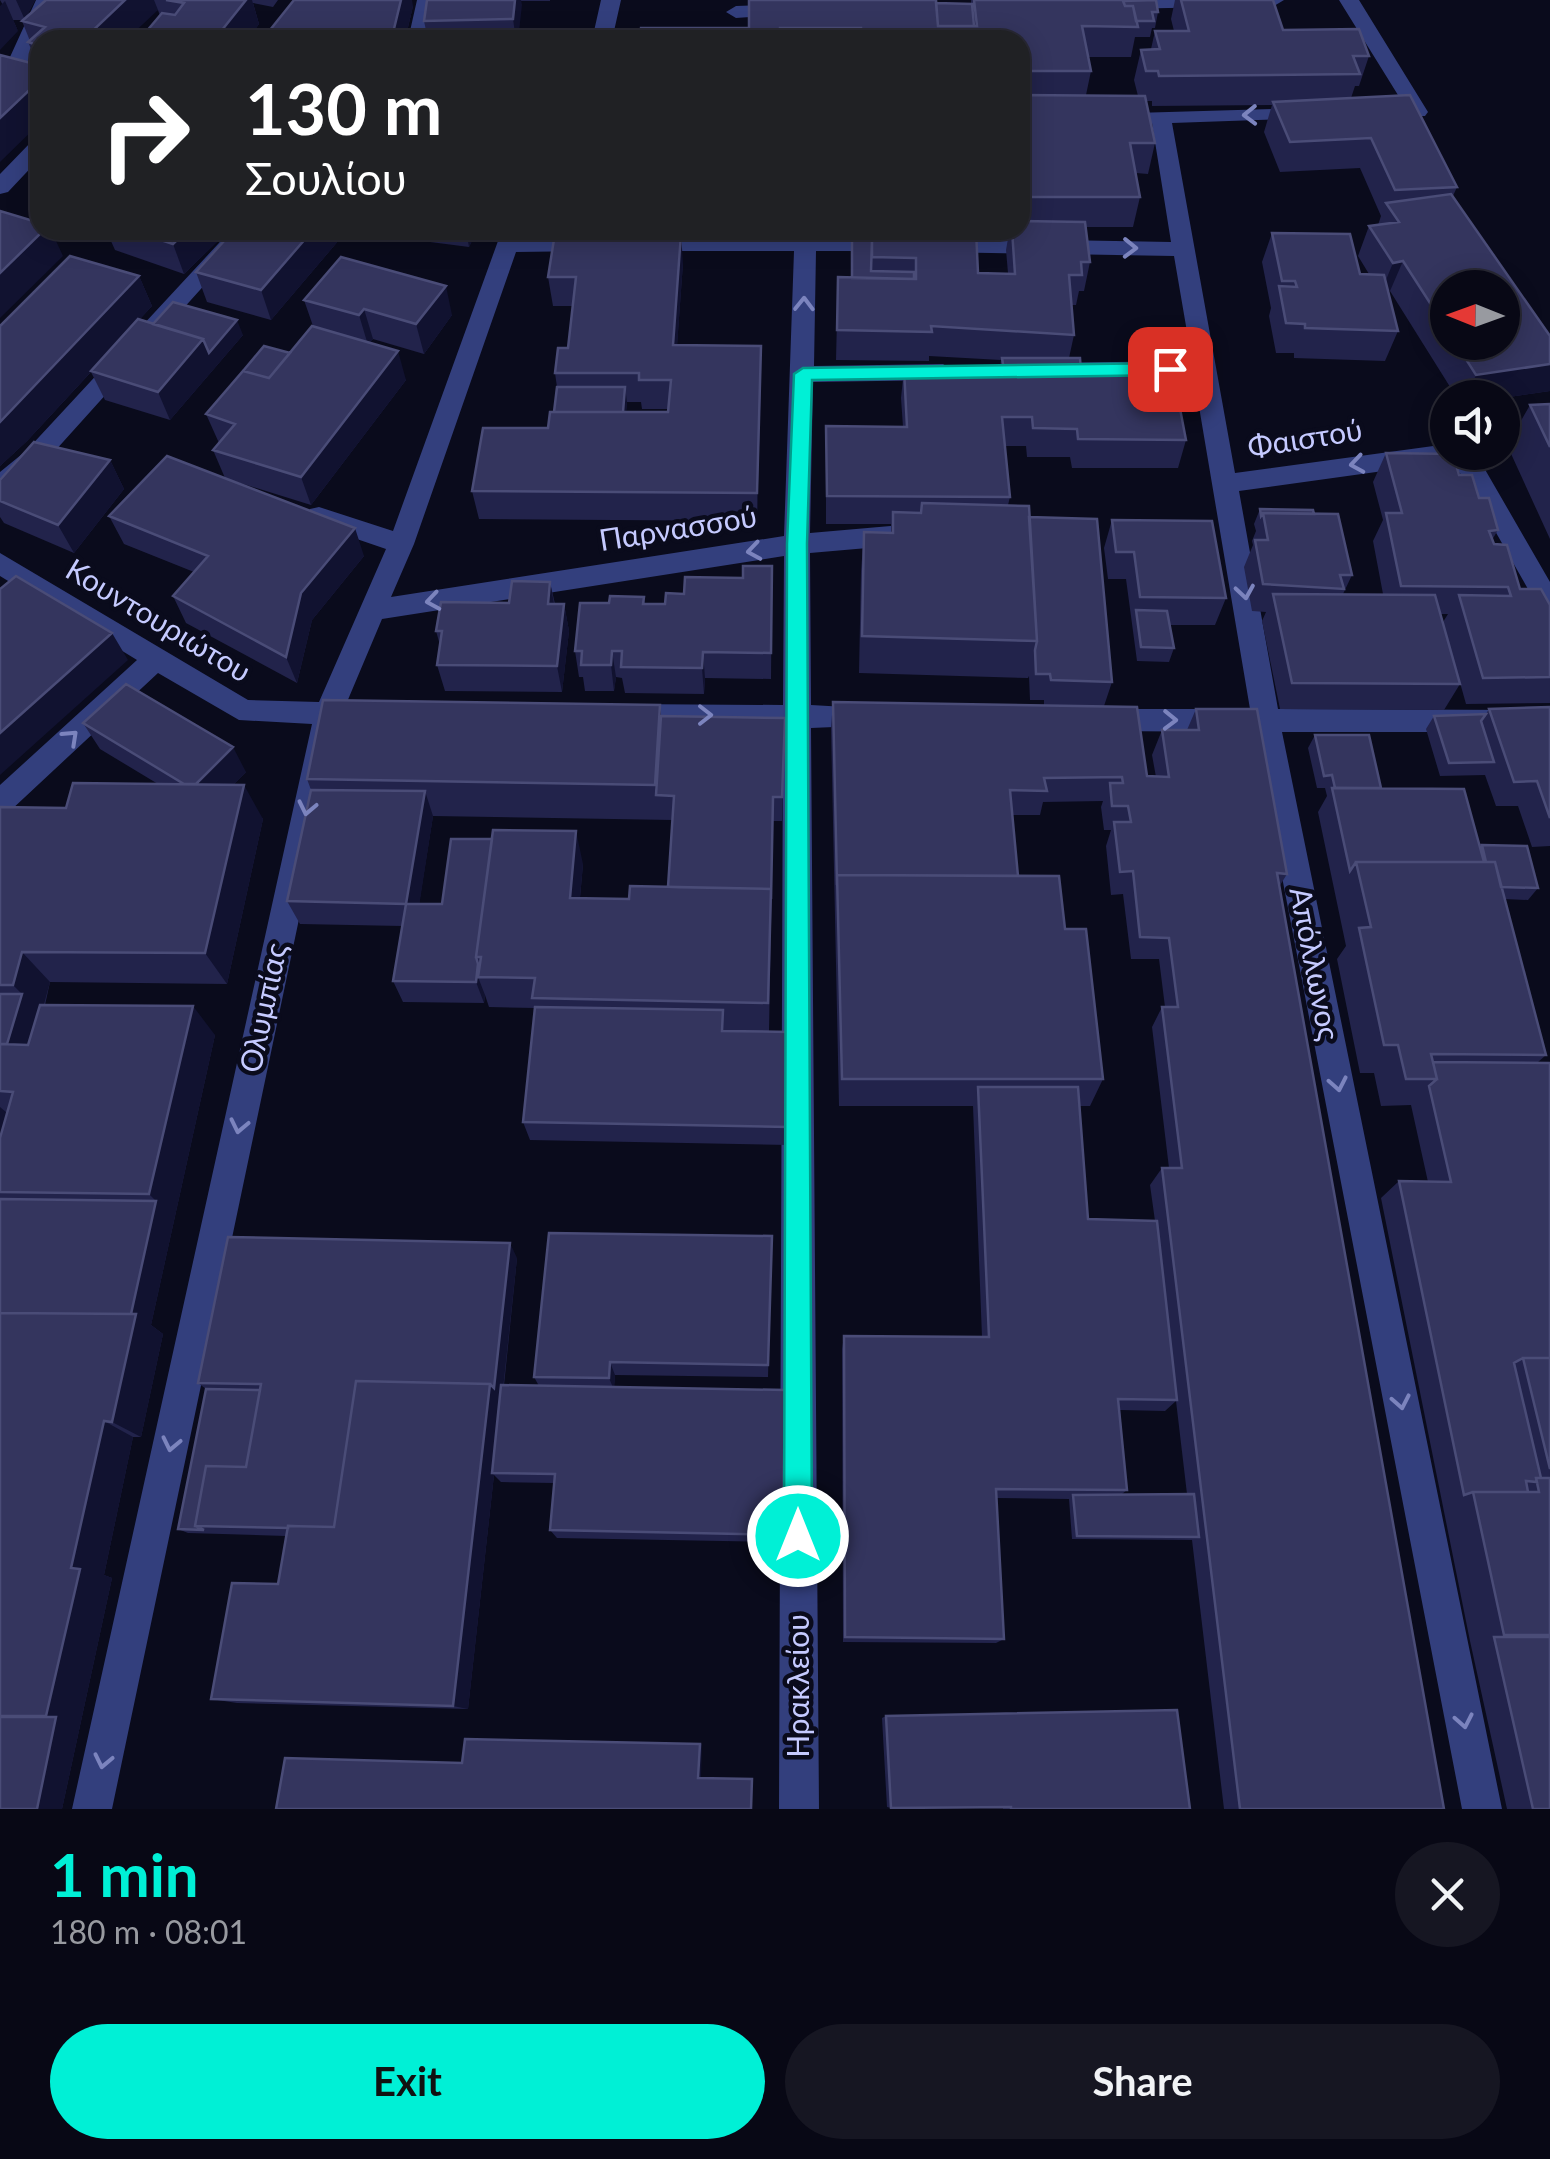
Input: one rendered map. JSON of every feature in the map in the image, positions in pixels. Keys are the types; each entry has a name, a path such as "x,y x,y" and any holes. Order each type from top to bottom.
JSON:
{"street":[{"path":"32,30 46,0"},
{"path":"420,30 427,0"},
{"path":"604,30 611,0"},
{"path":"1095,4 1274,0"},
{"path":"1349,0 1408,112"},
{"path":"735,14 816,10"},
{"path":"0,76 18,60 30,34"},
{"path":"1126,117 1338,114"},
{"name":"Απόλλωνος","path":"1161,117 1226,484 1226,537 1482,1809"},
{"path":"0,187 30,156"},
{"path":"0,486 36,456 234,240"},
{"name":"Ολυμπίας","path":"92,1809 328,713 401,544 510,240"},
{"path":"556,240 617,244 805,242 1186,249"},
{"name":"Ηρακλείου","path":"799,1809 796,716 805,242"},
{"path":"1014,371 1206,369"},
{"path":"803,374 976,372"},
{"name":"Φαιστού","path":"1226,484 1430,454"},
{"name":"Φαιστού","path":"1472,470 1550,604"},
{"path":"297,508 401,544"},
{"name":"Παρνασσού","path":"373,610 797,544 930,536"},
{"name":"Κουντουριώτου","path":"0,563 249,712 367,713"},
{"path":"0,803 155,659"},
{"path":"601,715 894,717"},
{"path":"1070,719 1550,721"}],"building":[{"path":"46,0 125,0 94,30 42,30 45,27 22,21"},
{"path":"166,0 246,0 222,30 148,30 162,13 175,15 184,3"},
{"path":"294,0 401,0 394,30 270,30"},
{"path":"427,0 515,0 513,19 424,21"},
{"path":"749,0 936,0 938,26 977,26 974,0 1123,0 1125,6 1133,6 1138,27 1082,26 1091,71 1030,71 1030,30 641,30 749,28"},
{"path":"1156,0 1158,12 1152,12 1154,21 1136,21 1133,6 1125,6 1123,1"},
{"path":"1181,0 1273,0 1283,30 1359,29 1369,56 1353,56 1360,74 1159,76 1158,71 1146,71 1141,50 1160,49 1155,31 1189,31"},
{"path":"936,3 972,4 974,26 938,26"},
{"path":"0,55 30,63 30,90 0,118"},
{"path":"1030,95 1145,96 1155,143 1130,143 1140,197 1030,197"},
{"path":"1410,95 1457,187 1395,190 1371,138 1290,142 1273,102"},
{"path":"1451,194 1504,270 1430,270 1430,303 1403,261 1393,263 1369,226 1399,222 1386,203"},
{"path":"0,211 30,220 30,240 34,240 0,273"},
{"path":"1030,221 1085,222 1090,262 1081,262 1082,275 1069,275 1074,335 931,326 932,332 837,330 838,277 916,279 916,258 872,257 872,240 976,240 978,273 1015,274 1013,240 1030,240"},
{"path":"1272,233 1350,234 1360,274 1384,275 1398,331 1305,328 1305,324 1286,323 1279,286 1297,287 1295,281 1282,281"},
{"path":"225,240 304,240 261,290 196,272"},
{"path":"554,240 681,240 673,345 761,346 757,493 472,491 483,428 548,428 550,412 668,412 671,380 639,380 639,373 555,373 558,348 568,348 576,277 548,277"},
{"path":"852,240 872,240 871,271 914,272 914,279 852,278"},
{"path":"70,256 139,276 0,422 0,326"},
{"path":"341,257 446,286 416,324 364,309 359,315 304,300"},
{"path":"1520,293 1550,336 1550,364 1476,375 1466,360 1520,360"},
{"path":"173,302 237,320 209,353 203,339 153,324"},
{"path":"138,319 203,339 158,392 91,371"},
{"path":"312,326 398,351 301,477 213,450 235,424 206,414 243,371 269,378"},
{"path":"264,346 290,353 269,378 243,371"},
{"path":"1002,358 1080,358 1081,372 1173,372 1186,440 1078,439 1077,429 1033,428 1032,417 1002,417 1010,497 827,496 826,426 907,427 904,369 1004,370"},
{"path":"557,387 625,387 623,412 554,412"},
{"path":"1550,404 1550,447 1530,405"},
{"path":"34,442 110,460 58,525 0,501 0,480"},
{"path":"1386,453 1430,454 1430,470 1458,470 1459,475 1472,475 1479,498 1489,498 1498,530 1489,531 1494,544 1507,545 1520,589 1541,589 1550,605 1550,677 1483,678 1459,595 1511,596 1508,587 1401,586 1386,513 1402,513"},
{"path":"167,456 355,528 301,593 286,657 173,596 208,556 109,516"},
{"path":"922,503 1029,506 1037,641 862,636 864,532 893,533 893,512 921,513"},
{"path":"1260,509 1313,510 1314,514 1261,516"},
{"path":"1263,513 1338,514 1352,575 1340,575 1344,589 1263,584 1255,540 1268,540"},
{"path":"1029,517 1097,519 1112,682 1051,680 1050,674 1036,674"},
{"path":"1112,520 1212,521 1226,598 1140,597 1134,552 1116,552"},
{"path":"743,566 772,566 771,653 703,652 702,668 621,667 622,651 612,651 611,665 581,665 582,651 575,651 580,603 609,603 610,596 644,597 643,604 665,604 666,593 684,594 685,577 743,578"},
{"path":"16,576 112,633 0,733 0,589"},
{"path":"512,581 550,582 548,604 564,604 557,666 437,665 442,631 436,631 441,602 509,603"},
{"path":"1273,594 1435,595 1460,684 1292,683"},
{"path":"1136,610 1167,611 1174,648 1141,647"},
{"path":"126,684 233,747 196,784 184,784 83,723"},
{"path":"323,700 660,705 655,785 307,779"},
{"path":"833,702 1137,707 1147,776 1169,777 1162,730 1199,730 1196,709 1257,709 1287,874 1277,873 1444,1809 1240,1809 1162,1168 1182,1168 1162,1007 1178,1007 1169,938 1140,937 1133,871 1120,872 1114,822 1131,822 1128,806 1112,806 1110,783 1123,783 1122,777 1044,778 1047,791 1010,790 1018,876 837,875 837,885"},
{"path":"1550,707 1550,818 1537,781 1514,782 1489,709"},
{"path":"1486,714 1481,721 1494,762 1449,763 1434,716"},
{"path":"661,716 785,718 782,797 773,797 771,899 771,889 668,887 674,796 656,795"},
{"path":"1315,735 1369,735 1381,788 1335,788 1332,775 1324,776"},
{"path":"73,783 244,785 205,953 22,952 13,985 0,985 0,807 66,808"},
{"path":"1332,788 1464,789 1484,862 1356,862 1350,871"},
{"path":"311,790 425,791 406,904 287,901"},
{"path":"493,830 576,831 570,898 629,899 630,886 771,889 768,1003 532,998 535,978 478,977 481,957 476,957"},
{"path":"451,839 492,839 476,982 393,981 406,904 442,904"},
{"path":"1482,845 1527,846 1538,888 1501,887 1495,862 1486,862"},
{"path":"1356,862 1495,862 1546,1055 1431,1054 1437,1079 1406,1079 1398,1045 1384,1045 1359,928 1371,927"},
{"path":"837,875 1059,876 1065,929 1086,929 1103,1079 842,1079"},
{"path":"0,994 22,994 7,1044 0,1044"},
{"path":"40,1005 193,1006 149,1194 0,1192 0,1138 13,1092 0,1091 0,1044 28,1045"},
{"path":"535,1007 723,1010 722,1031 790,1032 789,1127 523,1122"},
{"path":"1433,1062 1550,1063 1550,1358 1523,1358 1514,1363 1541,1478 1536,1478 1537,1482 1526,1481 1528,1492 1464,1495 1399,1181 1451,1182 1429,1086 1437,1079"},
{"path":"978,1087 1078,1087 1088,1219 1157,1221 1177,1400 1118,1399 1127,1490 996,1489 1004,1639 845,1637 844,1336 989,1337"},
{"path":"0,1199 156,1201 131,1314 0,1313"},
{"path":"549,1233 772,1236 768,1365 610,1362 609,1378 534,1377"},
{"path":"228,1237 510,1243 494,1388 490,1384 356,1381 334,1527 195,1526 206,1466 246,1467 261,1384 198,1383"},
{"path":"0,1313 136,1314 112,1422 104,1421 71,1568 80,1569 46,1716 0,1716"},
{"path":"1523,1358 1550,1358 1550,1469"},
{"path":"356,1381 490,1384 453,1706 211,1699 232,1583 278,1584 288,1526 334,1527"},
{"path":"501,1385 785,1390 783,1535 550,1530 555,1474 492,1473"},
{"path":"206,1389 260,1390 246,1467 206,1466 195,1526 204,1530 178,1529"},
{"path":"1536,1478 1550,1478 1550,1635 1504,1635 1473,1492 1539,1492"},
{"path":"1194,1494 1199,1537 1077,1536 1073,1495"},
{"path":"1494,1637 1550,1637 1550,1809 1533,1809"},
{"path":"1177,1710 1190,1809 891,1808 886,1716"},
{"path":"0,1717 56,1717 37,1809 0,1809"},
{"path":"465,1739 700,1744 698,1778 752,1779 751,1809 276,1809 285,1758 462,1763"}],"route":[{"path":"798,1536 797,544 803,374 1170,369"}]}
